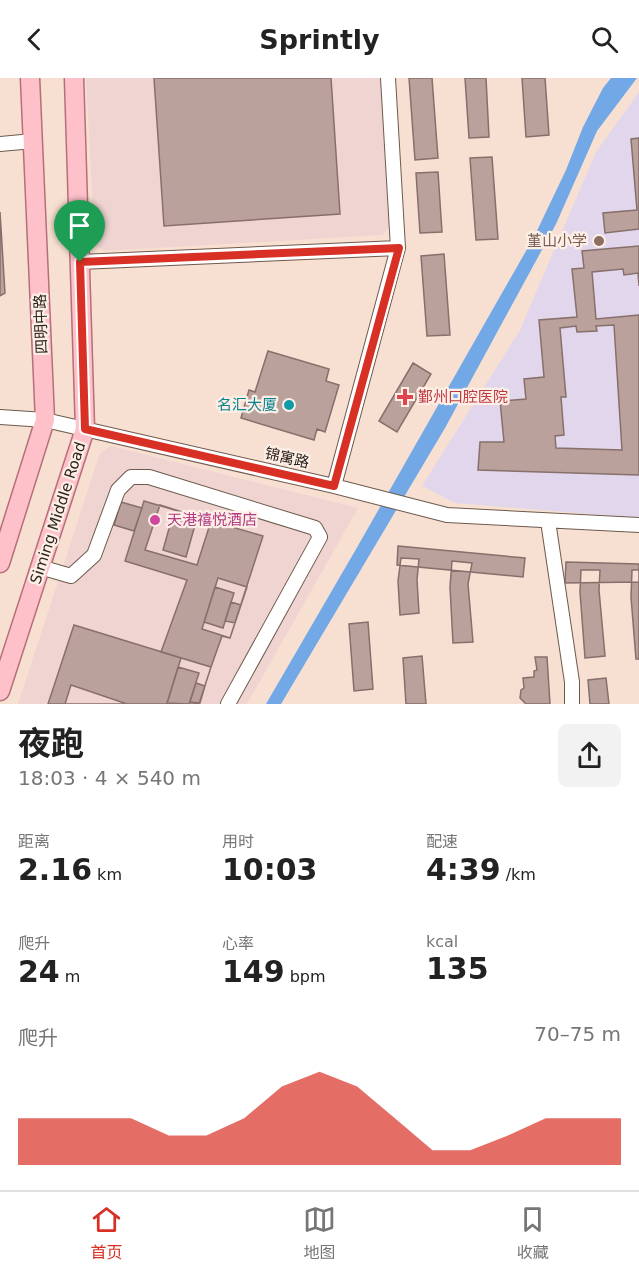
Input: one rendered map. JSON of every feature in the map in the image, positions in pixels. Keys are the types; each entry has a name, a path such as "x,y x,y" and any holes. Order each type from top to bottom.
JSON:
{"main road":[{"name":"四明中路","path":"0,563 45,420 30,78"},
{"name":"Siming Middle Road","path":"0,691 85,429 74,78"}],"street":[{"path":"334,486 399,248 388,78"},
{"path":"0,144 33,141"},
{"path":"80,262 399,248"},
{"name":"锦寓路","path":"0,417 45,420 334,486 447,515 639,525"},
{"path":"40,567 71,576 94,555 118,490 131,477 149,477 315,528 320,537 228,704"},
{"path":"548,520 572,682 572,704"}],"shaded area":[{"path":"86,78 381,78 389,228 382,235 105,251 95,246"},
{"name":"堇山小学","path":"639,92 639,518 455,503 422,486 520,330 596,152"},
{"path":"111,446 358,508 247,704 18,704 100,453"}],"water":[{"path":"611,78 637,78 597,131 556,224 445,428 281,704 266,704 534,237 566,170 583,127 603,88"}],"building":[{"path":"154,78 331,78 340,214 164,226"},
{"path":"409,78 432,78 438,158 415,160"},
{"path":"465,78 486,78 489,137 469,138"},
{"path":"522,78 545,78 549,135 526,137"},
{"path":"639,138 639,229 605,233 603,213 637,210 631,139"},
{"path":"492,157 498,239 476,240 470,158"},
{"path":"438,172 442,232 420,233 416,173"},
{"path":"0,212 5,293 0,296"},
{"path":"639,246 639,286 638,273 624,275 623,269 592,272 596,319 639,315 639,475 478,470 480,442 504,442 500,401 526,399 524,379 544,377 539,320 577,317 572,269 584,268 582,251","holes":["614,325 622,450 556,448 555,436 564,435 561,397 566,397 560,328 576,326 577,332 597,331 596,326"]},
{"path":"444,254 450,335 427,336 421,256"},
{"name":"名汇大厦","path":"268,351 329,369 326,381 339,385 325,432 317,429 314,440 241,418 249,390 255,392"},
{"name":"鄞州口腔医院","path":"413,363 431,374 397,432 379,421"},
{"path":"144,501 263,536 230,638 222,636 211,667 161,652 187,580 125,561"},
{"path":"121,502 142,508 134,531 114,525"},
{"path":"160,505 211,521 197,565 145,550"},
{"path":"172,518 195,525 186,557 163,550"},
{"path":"398,546 525,558 523,577 397,565"},
{"path":"401,558 419,559 417,580 419,613 400,615 398,581"},
{"path":"452,561 472,563 468,584 473,642 453,643 450,587"},
{"path":"566,562 639,564 639,582 565,583"},
{"path":"581,570 600,570 599,590 605,656 585,658 580,592"},
{"path":"632,570 639,570 639,659 636,659 631,597"},
{"path":"218,578 247,587 230,638 202,629"},
{"path":"215,587 234,593 223,628 204,622"},
{"path":"231,602 241,605 235,623 225,621"},
{"path":"368,622 373,689 354,691 349,624"},
{"path":"74,625 211,667 199,704 48,704"},
{"path":"422,656 426,704 406,704 403,658"},
{"path":"535,657 547,657 550,704 526,704 520,698 521,690 524,688 523,678 534,677 534,671 537,670"},
{"path":"181,658 211,667 199,704 167,704"},
{"path":"178,667 199,673 189,704 167,703"},
{"path":"606,678 609,704 590,704 588,680"},
{"path":"196,683 205,686 200,703 190,702"},
{"path":"71,685 127,704 65,704"}],"place":[{"name":"堇山小学","path":"599,241"},
{"name":"鄞州口腔医院","path":"405,397"},
{"name":"名汇大厦","path":"289,405"},
{"name":"天港禧悦酒店","path":"155,520"}],"route":[{"path":"399,248 334,486 85,429 80,262 399,248"}]}
